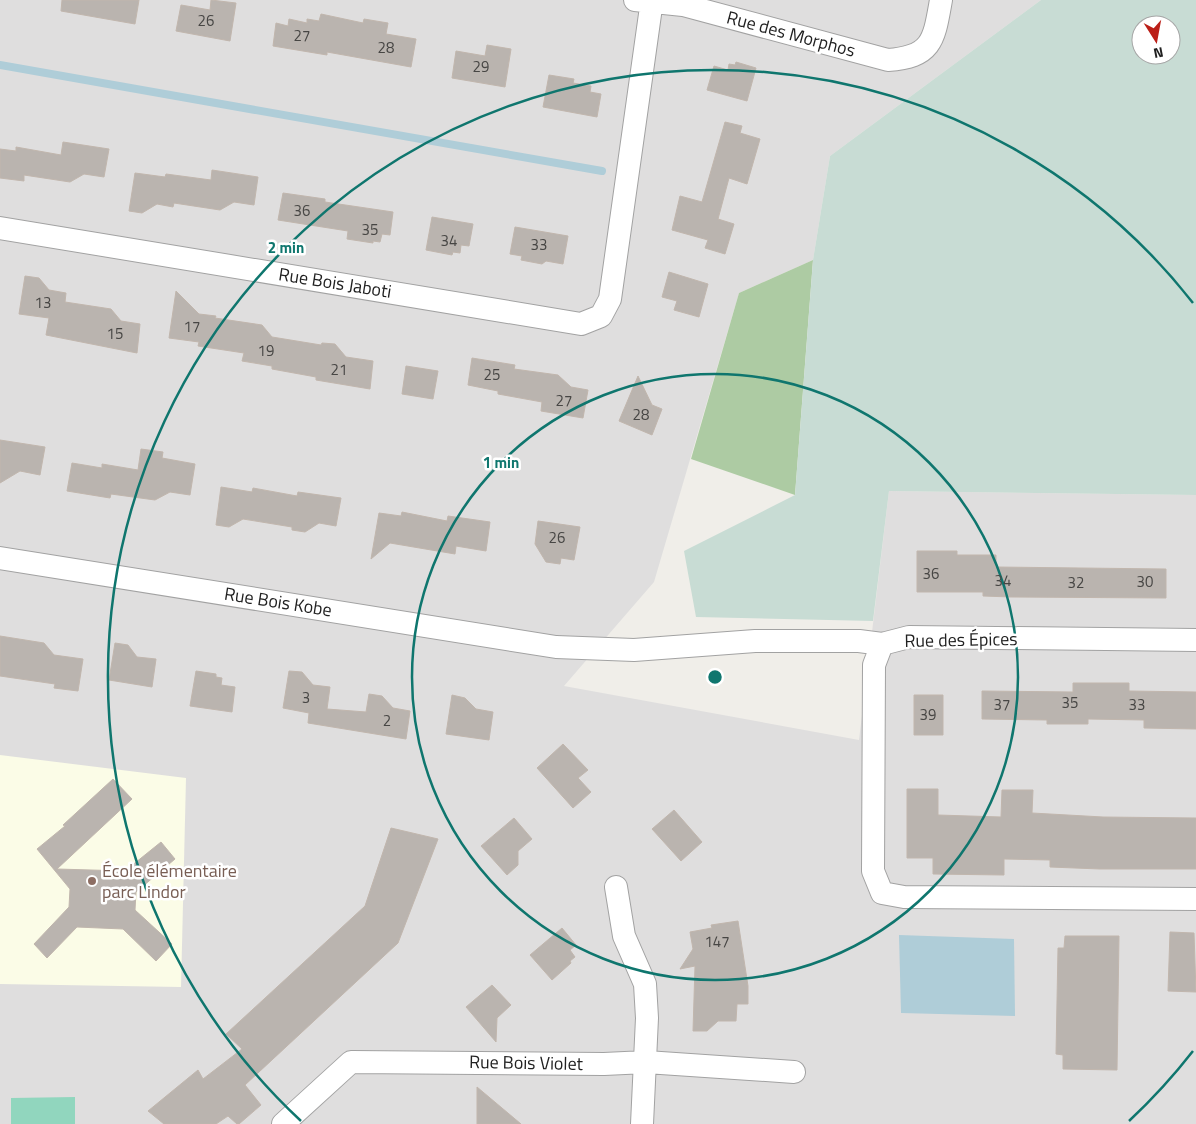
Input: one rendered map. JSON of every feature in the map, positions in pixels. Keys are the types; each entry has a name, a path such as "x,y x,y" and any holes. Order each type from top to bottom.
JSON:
{"street":[{"name":"Rue des Morphos","path":"646,1 683,5 888,60 914,55 927,46 936,32 941,0"},
{"name":"Rue Bois Jaboti","path":"0,228 581,324 601,316 610,299 646,1"},
{"name":"Rue Bois Kobe","path":"0,558 556,647 634,650 756,641 859,641 882,644"},
{"name":"Rue des Épices","path":"1196,640 909,638 882,644 874,665 872,871 882,894 904,897 1196,899"},
{"path":"616,887 624,936 645,984 647,1018 642,1124"},
{"name":"Rue Bois Violet","path":"283,1124 352,1062 604,1064 646,1062 794,1072"}],"shaded area":[{"path":"0,0 1041,0 830,156 813,260 739,293 654,582 564,686 859,740 889,491 1196,495 1196,1124 0,1124"},
{"path":"1041,0 1196,0 1196,495 889,491 873,621 696,617 684,551 795,495 813,260 830,156"},
{"name":"École élémentaire parc Lindor","path":"0,755 186,778 181,987 0,984"}],"green space":[{"path":"813,260 795,495 691,459 739,293"},
{"path":"75,1097 75,1124 11,1124 11,1098"}],"water":[{"path":"899,935 1014,939 1015,1016 901,1013"}],"building":[{"path":"62,0 139,0 135,24 61,11"},
{"path":"211,0 236,3 230,41 176,31 181,5 210,10"},
{"path":"321,14 363,23 364,19 388,23 386,34 416,39 411,67 327,52 327,55 273,46 276,23 288,26 289,19 307,23 307,19 319,21"},
{"path":"487,45 511,49 505,87 452,78 456,51 485,56"},
{"path":"736,62 756,68 747,101 707,90 714,66 728,70 729,64 735,65"},
{"path":"549,75 574,79 573,83 591,86 590,92 601,94 597,117 543,107"},
{"path":"725,122 742,126 740,133 760,139 747,184 729,178 718,219 734,224 725,254 705,248 708,240 672,230 680,196 702,202"},
{"path":"63,142 109,149 104,177 84,174 70,182 24,175 24,181 0,178 0,149 16,151 16,147 61,155"},
{"path":"212,170 258,177 254,205 234,202 220,210 174,203 173,207 157,204 142,213 129,211 135,173 165,177 166,174 211,180"},
{"path":"283,193 325,199 325,202 393,212 390,235 382,234 380,242 373,241 373,243 347,239 348,231 278,220"},
{"path":"432,217 473,224 469,246 461,245 460,253 453,252 452,255 426,250"},
{"path":"515,227 568,236 563,264 546,261 542,264 521,260 522,256 510,254"},
{"path":"669,272 708,284 699,317 674,310 677,301 662,297"},
{"path":"25,276 39,278 49,290 66,293 65,302 111,309 121,321 140,324 137,353 46,335 49,318 19,314"},
{"path":"176,291 199,314 262,325 272,337 321,345 322,343 335,344 346,357 373,361 370,389 316,380 316,377 272,369 272,366 242,361 244,353 198,346 199,342 169,338"},
{"path":"472,358 515,365 514,369 558,375 571,387 588,390 583,418 541,411 542,402 498,394 498,391 468,385"},
{"path":"406,366 438,371 433,399 402,394"},
{"path":"638,376 652,405 662,409 652,435 619,421"},
{"path":"0,440 45,447 40,475 20,471 0,483"},
{"path":"141,449 163,452 162,458 195,464 190,495 170,492 155,500 111,494 110,498 67,491 72,463 102,468 102,464 138,470"},
{"path":"221,487 252,492 253,488 297,496 298,492 341,498 336,526 319,523 305,532 292,530 292,527 243,519 229,527 216,525"},
{"path":"402,512 447,521 448,516 490,522 486,551 456,546 455,554 390,543 371,559 379,513 401,516"},
{"path":"538,521 580,527 574,560 561,558 560,564 546,562 535,544"},
{"path":"917,551 957,551 957,555 996,555 996,567 1166,569 1166,598 1011,597 983,596 983,592 917,592"},
{"path":"0,636 44,643 54,655 83,659 78,691 54,688 55,684 0,676"},
{"path":"115,643 128,645 137,657 156,659 152,687 109,680"},
{"path":"196,671 216,674 216,677 222,678 221,685 235,687 232,712 190,706"},
{"path":"289,671 302,672 313,685 330,687 327,709 366,712 369,694 382,696 393,708 410,711 406,739 308,723 309,713 283,708"},
{"path":"1073,683 1129,683 1129,691 1196,692 1196,729 1144,728 1144,720 1088,719 1088,724 1047,724 1047,720 982,719 982,691 1073,692"},
{"path":"452,695 465,698 476,709 493,712 489,740 446,734"},
{"path":"914,695 943,695 943,735 914,735"},
{"path":"563,744 588,770 578,778 591,792 573,808 537,768"},
{"path":"113,779 132,799 57,869 125,871 161,842 175,859 136,892 135,910 172,944 156,961 123,929 77,927 47,958 34,944 69,907 70,889 37,849 65,826 63,825"},
{"path":"907,789 938,789 938,815 1001,817 1002,790 1033,790 1032,813 1103,817 1196,818 1196,869 1050,867 1050,860 1004,859 1004,875 933,874 933,858 907,858"},
{"path":"674,810 702,842 681,861 652,829"},
{"path":"514,818 532,839 518,851 518,865 507,875 481,846"},
{"path":"391,828 438,839 398,943 245,1085 261,1105 239,1124 228,1116 216,1124 164,1124 148,1111 198,1070 203,1079 242,1049 226,1034 365,906"},
{"path":"738,921 748,986 748,1004 737,1004 736,1021 718,1021 707,1031 693,1031 695,966 680,969 693,949 690,932 712,928 711,925"},
{"path":"562,928 576,945 570,950 575,957 552,980 530,955"},
{"path":"1170,932 1194,933 1196,992 1168,991"},
{"path":"1065,936 1119,936 1117,1070 1063,1069 1063,1055 1056,1054 1058,948 1064,948"},
{"path":"492,985 511,1005 497,1018 496,1042 466,1007"},
{"path":"477,1087 521,1124 477,1124"}],"waterway":[{"path":"0,65 602,171"}],"place":[{"name":"École élémentaire parc Lindor","path":"92,881"}]}
